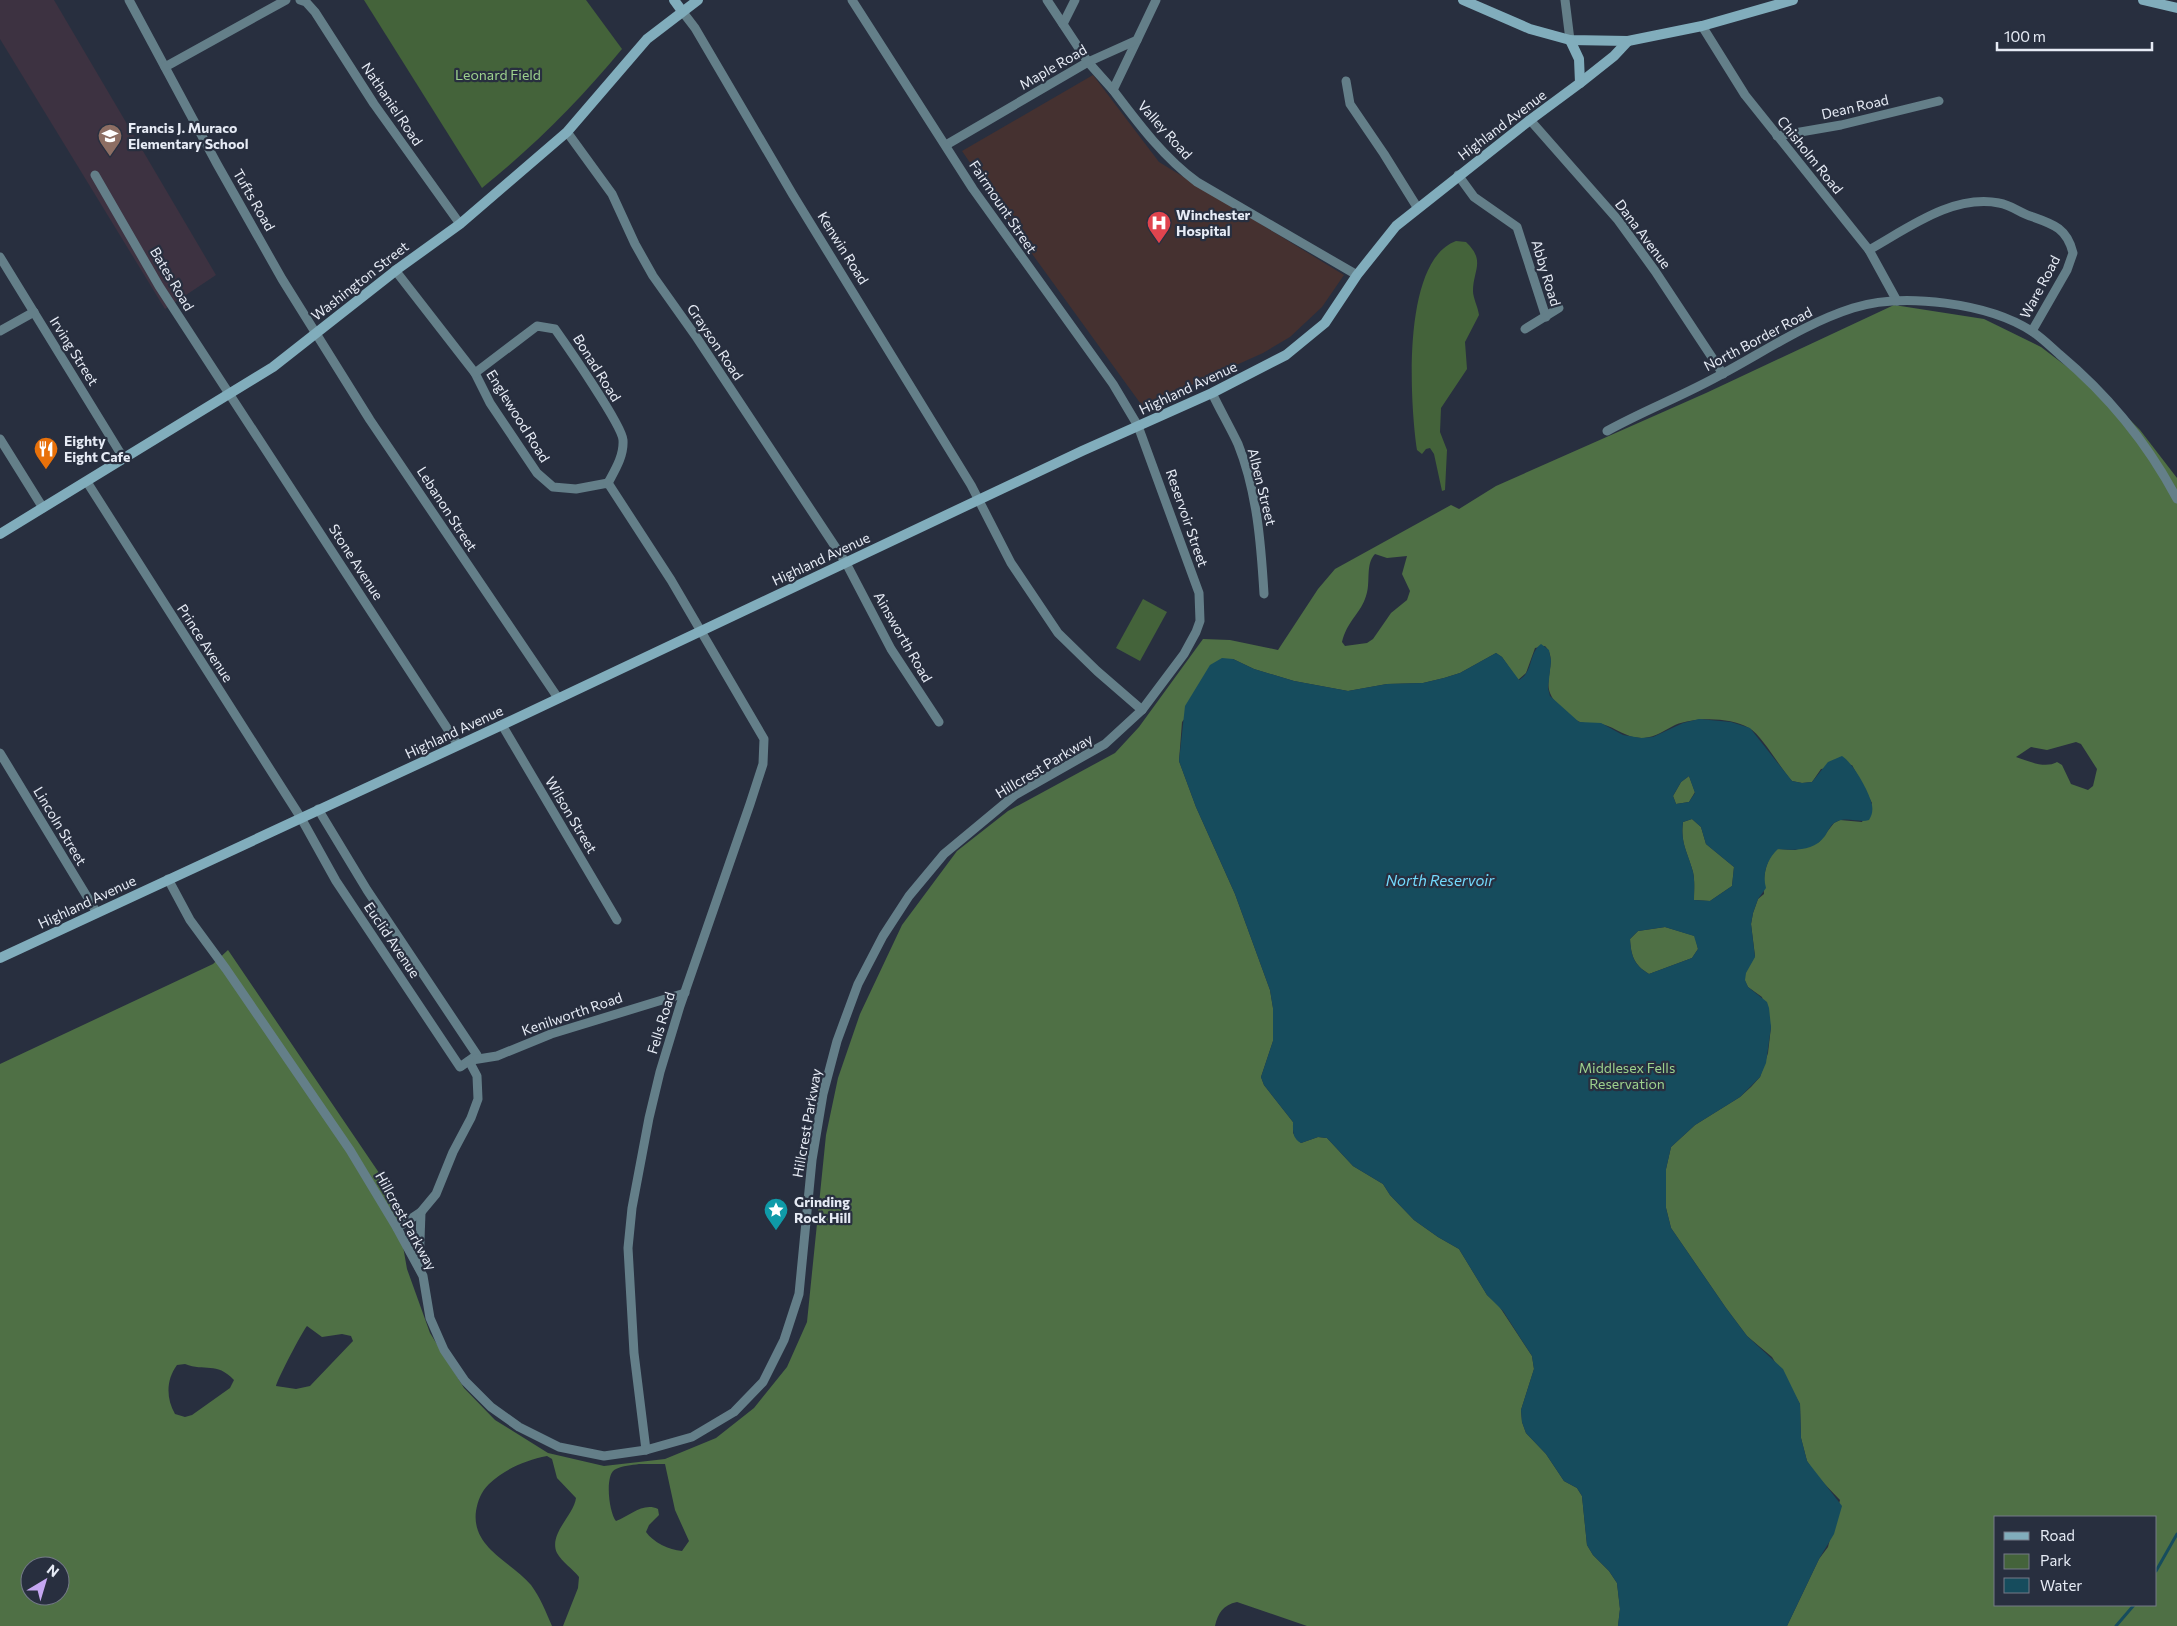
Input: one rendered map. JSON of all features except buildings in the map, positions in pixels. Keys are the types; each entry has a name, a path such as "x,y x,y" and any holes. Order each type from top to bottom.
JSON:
{"main road":[{"path":"674,0 682,10"},
{"name":"Washington Street","path":"0,534 272,367 395,270 460,224 567,132 647,39 682,10 698,0"},
{"path":"1463,0 1530,29 1570,40 1628,41 1702,26 1793,0"},
{"path":"2143,0 2177,8"},
{"path":"1570,40 1579,60 1580,83"},
{"name":"Highland Avenue","path":"0,958 1212,393 1286,355 1305,342 1325,323 1357,275 1396,226 1458,175 1614,56 1628,41"}],"street":[{"name":"Tufts Road","path":"129,0 217,164 282,278 316,332"},
{"path":"165,67 286,0"},
{"name":"Nathaniel Road","path":"300,0 306,2 315,12 379,111 460,224"},
{"name":"Fairmount Street","path":"852,0 1018,254 1113,384 1138,426"},
{"name":"Valley Road","path":"1047,0 1088,62 1160,149 1180,170 1197,182 1357,275"},
{"path":"1063,24 1075,0"},
{"path":"1113,90 1156,0"},
{"path":"1565,0 1570,40"},
{"name":"Kenwin Road","path":"682,10 695,28 793,194 887,344 979,501 1011,563 1058,633 1097,671 1142,710"},
{"name":"Chisholm Road","path":"1702,26 1745,95 1869,250 1897,301"},
{"name":"Maple Road","path":"946,145 1088,62 1137,40"},
{"path":"1346,81 1350,104 1417,207"},
{"name":"Dean Road","path":"1777,136 1841,126 1939,101"},
{"name":"Dana Avenue","path":"1530,120 1618,220 1655,271 1723,374"},
{"name":"Grayson Road","path":"567,132 612,194 635,244 653,276 697,338 846,563"},
{"name":"Bates Road","path":"95,175 159,286 228,395"},
{"name":"Abby Road","path":"1458,175 1474,196 1517,227 1546,317"},
{"name":"Ware Road","path":"1869,250 1942,209 1979,202 1997,203 2013,207 2046,222 2066,234 2073,253 2067,270 2032,331"},
{"name":"Irving Street","path":"0,257 124,459"},
{"name":"Englewood Road","path":"395,270 475,373 490,403 537,473 553,487 576,489 608,483"},
{"name":"North Border Road","path":"1607,431 1723,374 1772,344 1854,308 1897,301 1937,302 1999,316 2032,331 2079,371 2118,410 2159,464 2177,499"},
{"name":"Abby Road","path":"1525,329 1559,308"},
{"path":"0,331 34,312"},
{"name":"Bonad Road","path":"475,373 537,326 555,329 580,365 623,439 620,460 608,483"},
{"name":"Lebanon Street","path":"316,332 370,420 558,698"},
{"name":"Alben Street","path":"1212,393 1238,445 1252,492 1260,538 1264,594"},
{"name":"Stone Avenue","path":"228,395 342,563 458,745"},
{"name":"Reservoir Street","path":"1138,426 1199,594 1200,621"},
{"path":"0,439 43,508"},
{"name":"Prince Avenue","path":"86,482 301,818"},
{"path":"608,483 701,630"},
{"name":"Ainsworth Road","path":"846,563 891,649 939,722"},
{"name":"Hillcrest Parkway","path":"168,879 190,920 226,969 350,1150 397,1228 423,1276 430,1318 444,1350 464,1382 491,1407 519,1426 559,1448 604,1456 646,1450 692,1437 734,1412 763,1382 784,1340 799,1294 812,1160 823,1094 837,1041 858,984 883,936 909,896 944,854 1002,806 1015,796 1105,744 1142,710 1184,654 1200,621"},
{"name":"Fells Road","path":"646,1450 634,1353 628,1248 632,1208 649,1118 685,993 750,804 762,764 764,739 701,630"},
{"name":"Wilson Street","path":"502,725 616,920"},
{"name":"Lincoln Street","path":"0,753 97,913"},
{"name":"Euclid Avenue","path":"301,818 336,881 460,1067 477,1055 367,890 318,809"},
{"name":"Kenilworth Road","path":"469,1061 497,1056 551,1034 685,993"},
{"name":"Euclid Avenue","path":"397,1228 421,1212 436,1194 478,1099 476,1076 469,1061"},
{"path":"419,1268 421,1212"}],"shaded area":[{"name":"Francis J. Muraco Elementary School","path":"0,0 54,0 216,275 165,309 0,39"},
{"name":"Winchester Hospital","path":"1093,75 1159,162 1344,275 1322,307 1290,337 1263,353 1143,407 1030,251 962,151"}],"green space":[{"name":"Leonard Field","path":"364,0 586,0 622,49 556,122 482,188"},
{"path":"1456,241 1466,242 1476,255 1477,266 1473,291 1479,315 1465,342 1467,369 1441,408 1440,432 1447,450 1445,490 1442,491 1434,454 1430,448 1426,449 1422,454 1417,450 1412,400 1413,335 1418,304 1426,275 1438,254"},
{"name":"Middlesex Fells Reservation","path":"1894,305 1984,319 2041,347 2108,398 2140,430 2177,478 2177,1626 1787,1626 1819,1559 1828,1547 1840,1500 1816,1475 1807,1461 1801,1438 1800,1404 1772,1357 1747,1336 1671,1228 1666,1208 1666,1169 1671,1147 1695,1125 1740,1097 1760,1077 1768,1053 1771,1027 1762,997 1748,987 1745,981 1745,973 1755,956 1751,924 1758,899 1764,894 1765,875 1770,858 1777,849 1795,850 1819,842 1834,823 1840,820 1862,822 1872,803 1852,765 1821,769 1812,782 1792,781 1765,744 1754,732 1741,724 1712,719 1683,722 1656,735 1638,738 1602,724 1579,722 1554,701 1550,693 1551,663 1549,651 1545,646 1535,648 1526,673 1518,680 1502,657 1496,653 1460,673 1444,678 1423,683 1387,684 1348,691 1294,681 1254,669 1233,659 1182,722 1179,761 1196,807 1235,894 1270,990 1273,1008 1273,1041 1261,1077 1264,1085 1293,1122 1293,1133 1301,1143 1318,1137 1327,1138 1353,1166 1383,1184 1390,1195 1414,1220 1459,1249 1487,1295 1499,1306 1532,1356 1534,1369 1521,1410 1522,1422 1526,1433 1546,1454 1564,1481 1577,1488 1582,1496 1587,1545 1617,1583 1620,1609 1618,1626 1307,1626 1237,1602 1228,1605 1222,1610 1215,1626 563,1626 578,1588 579,1577 559,1556 555,1546 559,1532 576,1498 557,1478 552,1459 547,1456 516,1466 489,1484 479,1500 476,1511 476,1524 486,1545 531,1585 552,1626 0,1626 0,1064 213,964 228,950 394,1195 407,1269 430,1333 464,1388 495,1420 548,1453 604,1466 665,1459 716,1438 754,1408 787,1367 807,1322 826,1135 838,1078 860,1014 902,925 957,851 1008,811 1115,753 1139,727 1203,639 1230,640 1278,650 1318,589 1335,569 1451,505 1459,509 1496,486 1706,393","holes":["1375,554 1387,558 1407,556 1402,574 1410,591 1407,600 1391,613 1373,639 1367,643 1345,646 1342,642 1344,635 1366,596 1372,558","2076,742 2081,744 2097,769 2093,786 2088,790 2071,784 2062,765 2057,762 2042,765 2016,757 2031,747 2047,750","307,1326 322,1337 342,1334 351,1336 353,1341 310,1386 296,1389 276,1386","185,1364 216,1369 228,1374 234,1380 230,1388 192,1415 185,1417 175,1414 170,1402 168,1389 173,1371 177,1365","665,1464 675,1510 689,1541 682,1551 662,1545 646,1532 649,1525 659,1515 658,1509 652,1507 642,1508 616,1521 611,1510 609,1485 612,1472 624,1466"]},
{"path":"1143,599 1167,612 1140,661 1116,648"},
{"path":"1689,776 1695,792 1689,802 1676,804 1673,796 1681,782"},
{"path":"1692,819 1701,827 1706,844 1734,867 1732,886 1710,901 1694,900 1694,875 1682,829 1683,822"},
{"path":"1665,927 1695,936 1698,949 1692,958 1649,974 1634,959 1630,939 1638,931"}],"water":[{"name":"North Reservoir","path":"1541,644 1549,650 1551,661 1548,688 1550,696 1579,722 1601,723 1623,735 1641,738 1653,737 1683,723 1699,719 1731,722 1750,728 1792,781 1812,782 1828,762 1842,756 1860,778 1868,792 1872,805 1872,813 1869,820 1835,822 1831,825 1825,836 1815,845 1803,849 1778,849 1771,857 1765,872 1766,888 1758,899 1753,913 1751,924 1755,957 1746,973 1745,980 1748,987 1767,1002 1769,1008 1771,1027 1766,1063 1760,1077 1740,1097 1695,1125 1671,1147 1666,1169 1666,1208 1671,1228 1747,1336 1783,1369 1800,1404 1801,1438 1807,1461 1842,1506 1834,1534 1819,1559 1787,1626 1618,1626 1620,1609 1617,1583 1587,1545 1582,1496 1577,1488 1564,1481 1546,1454 1526,1433 1522,1422 1521,1410 1534,1369 1532,1356 1503,1311 1487,1295 1459,1249 1414,1220 1390,1195 1383,1184 1353,1166 1327,1138 1318,1137 1301,1143 1298,1141 1294,1134 1293,1122 1264,1085 1261,1077 1273,1041 1273,1008 1270,990 1235,894 1196,807 1179,761 1185,706 1210,665 1222,658 1233,659 1254,669 1294,681 1348,691 1387,684 1423,683 1444,678 1460,673 1496,653 1502,657 1519,680 1527,673 1537,648","holes":["1689,776 1695,793 1689,802 1676,804 1673,796 1681,782","1692,819 1701,827 1706,844 1734,867 1732,886 1710,901 1694,900 1694,875 1684,842 1683,822","1665,927 1694,936 1698,949 1692,958 1649,974 1640,967 1632,955 1630,939 1638,931"]}],"waterway":[{"path":"2157,1569 2177,1534"},
{"path":"2116,1626 2133,1606"}],"place":[{"name":"Francis J. Muraco Elementary School","path":"110,157"},
{"name":"Winchester Hospital","path":"1159,244"},
{"name":"Eighty Eight Cafe","path":"46,470"},
{"name":"Grinding Rock Hill","path":"776,1231"}]}
